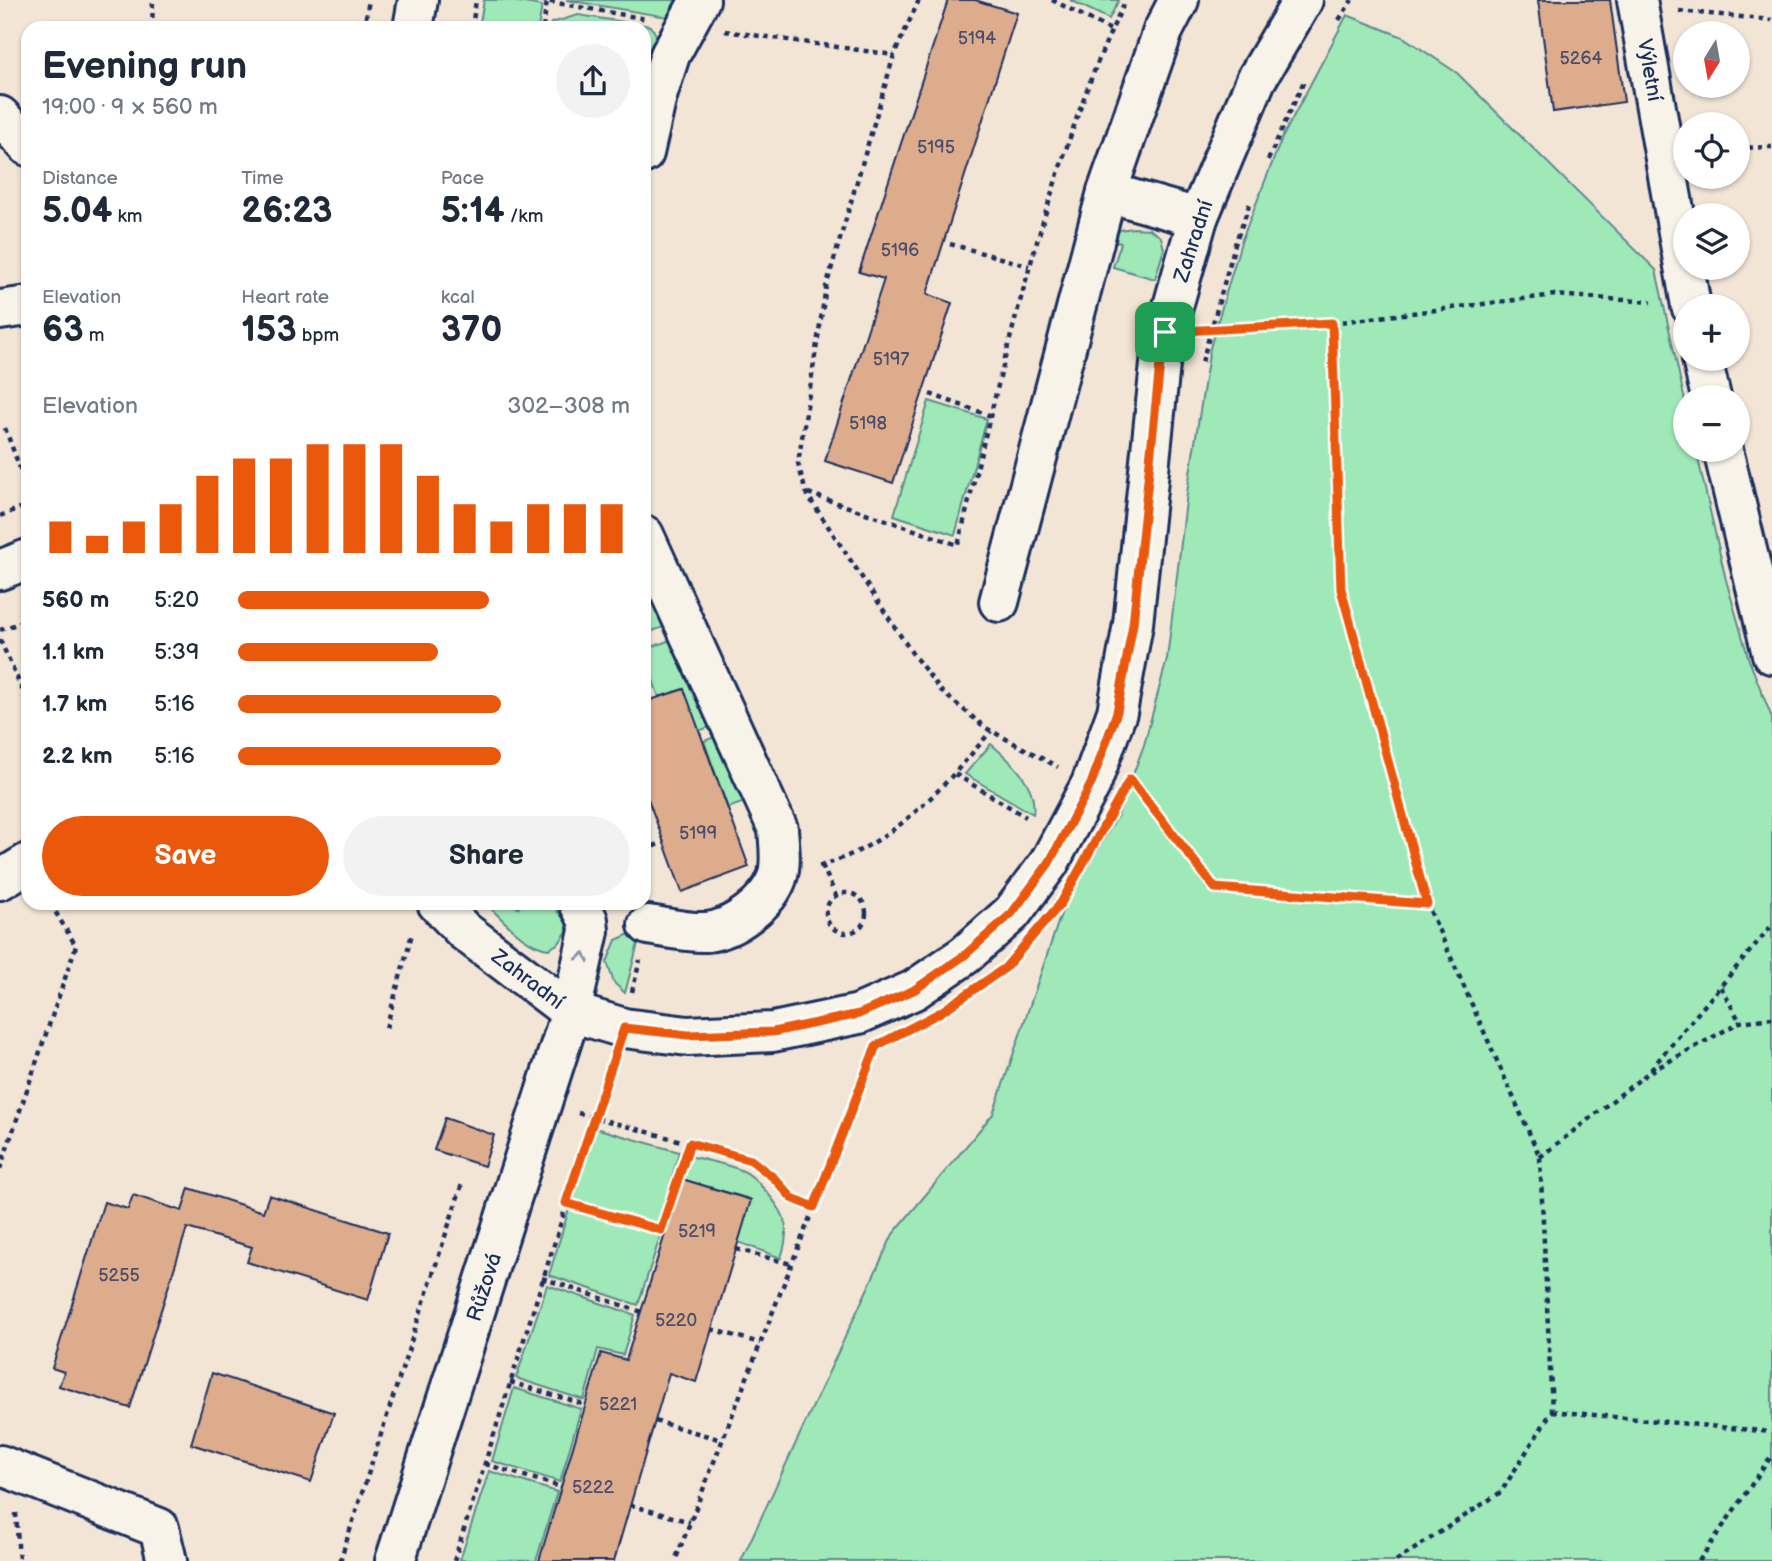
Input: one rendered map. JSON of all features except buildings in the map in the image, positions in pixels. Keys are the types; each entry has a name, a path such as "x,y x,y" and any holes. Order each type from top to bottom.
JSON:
{"street":[{"path":"414,21 418,0"},
{"path":"999,602 1107,192 1163,31 1180,0"},
{"name":"Zahradní","path":"425,916 464,931 571,1012 624,1028 688,1035 773,1032 859,1014 914,990 965,955 1012,913 1107,788 1133,624 1165,332 1198,218 1256,80 1303,0"},
{"name":"Výletní","path":"1637,0 1689,294"},
{"path":"651,122 670,55 693,13"},
{"path":"0,116 21,138"},
{"path":"1107,192 1198,218"},
{"path":"0,310 21,307"},
{"path":"1726,462 1772,654"},
{"path":"648,925 686,932 710,932 730,925 758,908 777,878 780,851 778,830 651,551"},
{"path":"0,570 21,562"},
{"path":"0,880 21,867"},
{"name":"Růžová","path":"394,1561 543,1106 571,1012 589,932 588,920 583,910"},
{"path":"0,1465 159,1528 167,1561"}],"path":[{"path":"152,21 153,0"},
{"path":"365,21 369,0"},
{"path":"473,21 476,0"},
{"path":"540,0 693,13 894,55"},
{"path":"919,0 894,55 826,287 798,463 806,493 912,653 942,692 990,731 1107,788 1130,779 1215,888 1427,904"},
{"path":"1052,0 1111,30"},
{"path":"806,493 958,545 1029,266 1081,101 1126,0"},
{"path":"1337,23 1352,0"},
{"path":"544,21 547,1"},
{"path":"1678,10 1772,20"},
{"path":"1262,172 1309,71"},
{"path":"1750,148 1772,148"},
{"path":"1201,368 1236,241 1252,196"},
{"path":"950,244 1029,266"},
{"path":"1165,332 1332,323 1555,295 1673,304"},
{"path":"1332,323 1341,589 1427,904 1540,1157 1552,1411 1501,1492 1396,1561"},
{"path":"930,394 991,416"},
{"path":"5,428 21,472"},
{"path":"0,516 21,508"},
{"path":"0,630 21,622"},
{"path":"0,640 21,686"},
{"path":"777,878 835,862 884,837 918,811 955,774 990,731"},
{"path":"955,774 1026,817"},
{"path":"651,847 664,842"},
{"path":"822,865 836,895"},
{"path":"849,893 860,899 866,911 860,928 848,934 841,933 830,925 825,912 836,895 849,893"},
{"path":"0,1169 76,946 54,910"},
{"path":"386,1028 425,916"},
{"path":"454,1561 593,1116 624,1028 648,925"},
{"path":"1647,1073 1772,925"},
{"path":"1721,987 1740,1022"},
{"path":"1540,1157 1647,1073 1740,1022 1772,1018"},
{"path":"675,1561 876,1046 863,1050"},
{"path":"543,1106 593,1116 751,1160 774,1178 792,1198 814,1207"},
{"path":"566,1203 664,1231 690,1143"},
{"path":"340,1561 463,1181"},
{"path":"736,1249 791,1264"},
{"path":"542,1278 642,1312"},
{"path":"711,1329 760,1343"},
{"path":"510,1382 586,1405"},
{"path":"1552,1411 1772,1432"},
{"path":"655,1421 722,1440"},
{"path":"1699,1561 1772,1455"},
{"path":"485,1464 561,1487"},
{"path":"630,1505 691,1521"}],"green space":[{"path":"484,0 507,0 542,6 539,21 480,21"},
{"path":"566,0 691,0 673,18"},
{"path":"1070,0 1119,0 1109,19"},
{"path":"578,15 617,21 558,21"},
{"path":"1347,15 1403,37 1457,73 1656,270 1673,347 1673,371 1678,371 1681,385 1673,385 1673,462 1699,462 1726,580 1749,660 1772,718 1772,1561 741,1561 893,1234 993,1114 1063,908 1118,815 1144,745 1167,659 1187,493 1210,348 1241,242 1282,138"},
{"path":"651,27 658,40 651,72"},
{"path":"1149,229 1161,237 1164,249 1155,279 1113,267 1121,243 1112,241 1120,230"},
{"path":"929,401 987,419 955,535 894,515"},
{"path":"651,578 672,624 651,632"},
{"path":"678,637 717,724 699,731 683,689 659,697 651,675 651,647"},
{"path":"722,734 753,799 728,808 704,741"},
{"path":"991,744 1014,766 1027,784 1033,803 1033,814 965,774"},
{"path":"492,910 557,910 566,922 567,931 559,943 549,949 531,943"},
{"path":"636,931 641,932 625,993 614,983 607,962 616,940"},
{"path":"595,1128 679,1152 659,1225 573,1200"},
{"path":"690,1156 724,1164 752,1176 782,1213 786,1237 781,1258 738,1242 750,1199 682,1179"},
{"path":"569,1209 661,1234 638,1305 549,1275"},
{"path":"547,1285 635,1315 623,1355 598,1349 584,1400 516,1378"},
{"path":"514,1388 581,1409 560,1482 492,1461"},
{"path":"489,1471 557,1492 536,1561 460,1560"}],"route":[{"path":"1332,323 1341,589 1427,904 1215,888 1130,779 1112,816 1061,903 1005,968 941,1012 876,1046 814,1207 792,1198 774,1178 751,1160 690,1143 661,1230 566,1203 624,1028 688,1035 773,1032 859,1014 914,990 965,955 1012,913 1049,863 1091,784 1117,712 1133,624 1165,332 1332,323"}]}
